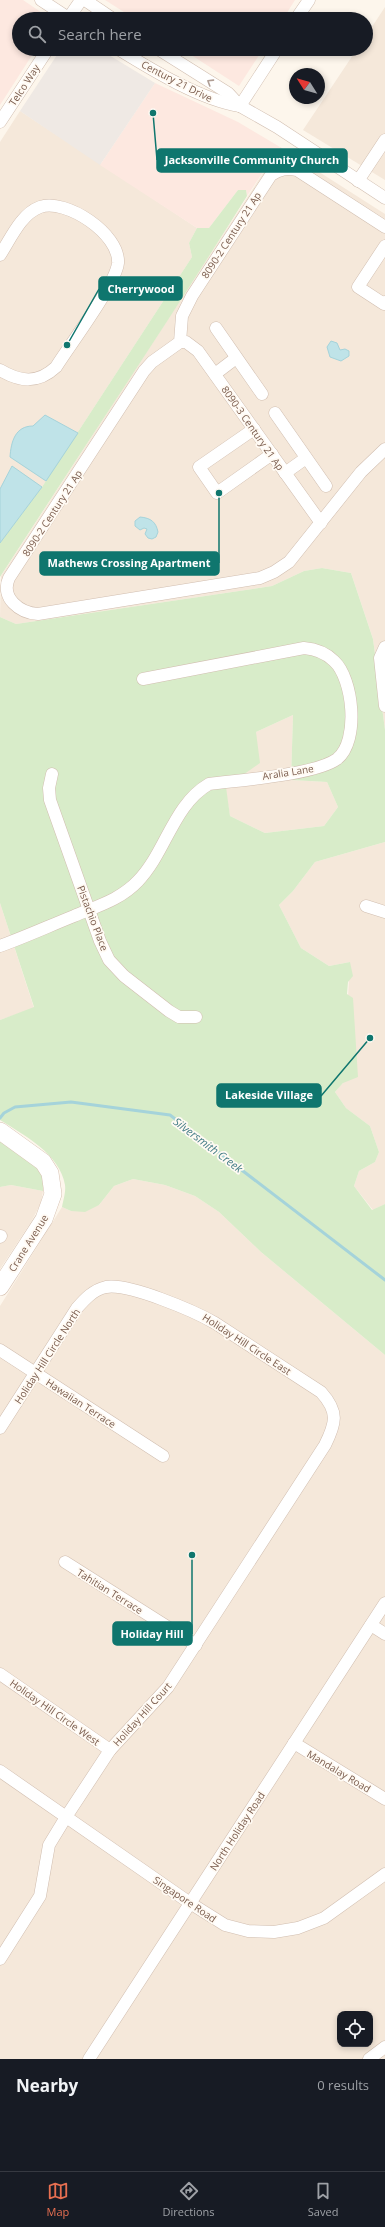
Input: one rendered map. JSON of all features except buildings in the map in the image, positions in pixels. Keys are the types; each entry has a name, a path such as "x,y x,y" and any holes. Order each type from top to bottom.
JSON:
{"street":[{"path":"41,0 58,12"},
{"path":"73,12 81,0"},
{"path":"84,0 102,12"},
{"path":"301,12 309,0"},
{"name":"Telco Way","path":"0,122 43,56"},
{"name":"Century 21 Drive","path":"129,56 146,67 221,103 240,106"},
{"name":"Century 21 Drive","path":"169,56 228,93 240,106 277,128 385,198"},
{"path":"240,106 272,56"},
{"path":"358,181 385,140"},
{"name":"8090-2 Century 21 Ap","path":"385,227 297,170 288,168 278,170 271,175 192,296 182,316 180,342 152,362 144,371 9,578 6,586 8,596 17,607 26,613 38,614 260,578 289,562 361,472 385,449"},
{"path":"0,255 30,212 53,204 65,207 103,231 117,250 118,262 111,283 56,367 47,375 33,380 12,378 0,370"},
{"path":"385,246 358,287 384,304 385,302"},
{"path":"216,328 262,394"},
{"name":"8090-3 Century 21 Ap","path":"180,342 186,342 198,351 321,523"},
{"path":"215,374 236,358"},
{"path":"275,413 326,486"},
{"path":"254,429 199,467 217,493 272,454"},
{"path":"285,473 306,458"},
{"name":"Aralia Lane","path":"0,946 107,904 126,893 139,880 181,811 200,789 209,784 317,768 337,758 346,748 350,739 352,715 343,673 335,661 314,649 304,648 143,679"},
{"path":"385,648 380,658 385,706"},
{"name":"Pistachio Place","path":"52,774 49,788 50,800 100,941 110,960 124,976 169,1011 179,1017 196,1017"},
{"path":"366,906 385,912"},
{"name":"Crane Avenue","path":"0,1131 34,1154 43,1162 50,1173 54,1194 50,1207 0,1287"},
{"name":"Holiday Hill Circle East","path":"99,1289 119,1288 198,1313 321,1392 328,1400 334,1413"},
{"name":"Holiday Hill Circle North","path":"0,1428 77,1308 89,1295 99,1289"},
{"name":"Hawaiian Terrace","path":"0,1350 163,1456"},
{"name":"Holiday Hill Court","path":"0,1959 37,1901 49,1846 66,1817 110,1750 168,1687 196,1645 325,1445 333,1429 334,1413"},
{"name":"Tahitian Terrace","path":"65,1562 196,1645"},
{"name":"North Holiday Road","path":"89,2059 385,1603"},
{"path":"371,1626 385,1634"},
{"name":"Holiday Hill Circle West","path":"0,1674 110,1750"},
{"name":"Mandalay Road","path":"294,1744 385,1799"},
{"name":"Singapore Road","path":"0,1771 224,1925 248,1931 274,1932 298,1928 324,1918 385,1874"},
{"path":"369,2059 385,2047"}],"shaded area":[{"path":"0,0 23,0 41,12 12,12 12,56 32,56 0,105"},
{"path":"105,0 295,0 287,12 124,12"},
{"path":"385,7 385,180 303,130 320,104 325,104 325,97 352,56 373,56 373,25"},
{"path":"56,56 111,56 155,83 100,165 20,111"},
{"path":"193,56 258,56 239,86"},
{"path":"155,83 238,122 280,147 247,196 246,190 238,190 209,228 197,228 100,165"},
{"path":"20,111 197,228 189,243 192,257 42,487 0,543 0,142"},
{"path":"280,147 385,214 385,730 373,639 351,573 322,568 304,571 272,586 16,624 0,617 1,576"},
{"path":"293,715 291,780 327,782 338,807 324,826 265,833 230,816 225,787 256,732"},
{"path":"385,842 385,1204 373,1210 354,1186 359,1171 375,1162 379,1152 370,1126 346,1108 335,1092 343,1083 350,962 329,966 301,948 279,905 293,891 315,862"},
{"path":"0,903 34,1008 0,1020"},
{"path":"133,1179 165,1185 195,1196 219,1212 261,1252 385,1355 385,2059 0,2059 0,1306 62,1207 71,1211 99,1205 114,1186"},
{"path":"11,1185 43,1191 41,1203 31,1222 0,1269 0,1187"}],"green space":[{"path":"238,190 246,190 247,196 0,577 0,543 42,487 192,257 189,243 197,228 209,228"},
{"path":"322,568 351,573 373,639 385,730 385,842 315,862 293,891 279,905 301,948 329,966 350,962 353,976 348,982 347,994 353,998 358,1077 343,1083 335,1092 346,1108 370,1126 379,1152 375,1162 359,1171 354,1186 372,1210 385,1204 385,1355 261,1252 219,1212 195,1196 165,1185 133,1179 114,1186 99,1205 85,1212 71,1211 62,1207 65,1185 62,1174 56,1164 40,1146 0,1120 0,1020 34,1007 0,903 0,617 16,624 272,586 304,571","holes":["293,715 291,780 327,782 338,807 324,826 265,833 230,816 226,787 260,763 256,732"]},
{"path":"0,1140 34,1163 43,1177 43,1191 11,1185 0,1187"}],"water":[{"path":"331,341 337,343 340,350 345,349 349,351 349,356 341,361 330,357 327,347"},
{"path":"45,415 78,433 46,481 10,457 11,446 18,432 27,427 33,426"},
{"path":"12,466 42,487 0,543 0,489"},
{"path":"140,517 147,518 154,523 158,532 156,537 152,539 148,538 145,534 147,529 144,528 140,530 135,526 135,521"}],"waterway":[{"name":"Silversmith Creek","path":"0,1118 4,1113 15,1107 71,1102 170,1115 385,1280"}],"place":[{"name":"Jacksonville Community Church","path":"153,113"},
{"name":"Cherrywood","path":"67,345"},
{"name":"Mathews Crossing Apartment","path":"219,493"},
{"name":"Lakeside Village","path":"370,1038"},
{"name":"Holiday Hill","path":"192,1555"}]}
